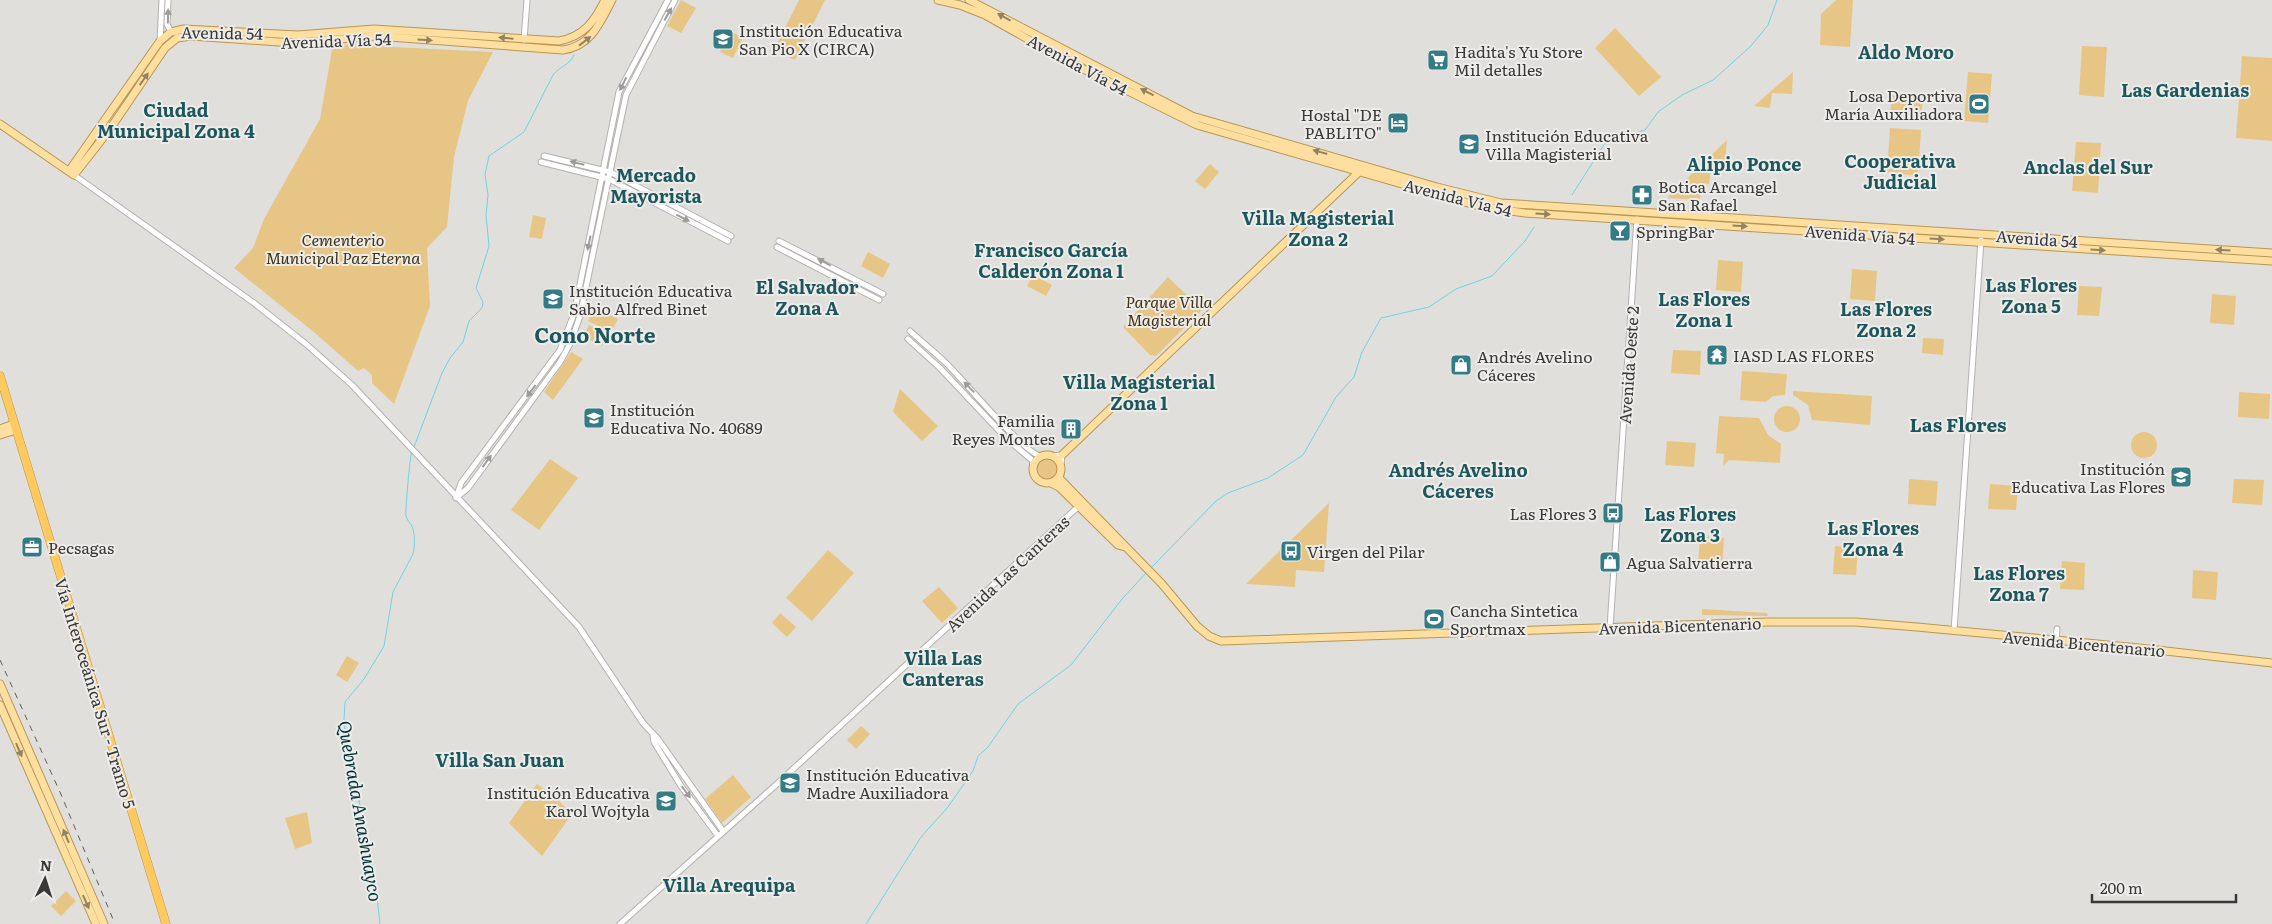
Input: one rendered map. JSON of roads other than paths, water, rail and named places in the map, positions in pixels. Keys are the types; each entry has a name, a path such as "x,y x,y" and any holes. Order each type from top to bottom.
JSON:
{"highway":[{"name":"Vía Interoceánica Sur - Tramo 5","path":"0,376 166,924"}],"main road":[{"name":"Avenida 54","path":"72,173 160,41 171,32 199,29 298,35 374,28 554,42 576,37 586,30 605,0"},
{"name":"Avenida Vía 54","path":"72,173 110,129 164,48 177,38 191,36 293,43 376,36 562,50 578,46 590,37 612,0"},
{"name":"Avenida Vía 54","path":"938,0 960,5 985,15 1188,122 1482,207 1525,213 1981,238 2014,245"},
{"name":"Avenida Vía 54","path":"969,0 988,8 1048,42 1192,116 1476,197 1523,206 1802,222"},
{"path":"0,124 72,173"},
{"path":"1062,456 1360,171"},
{"name":"Avenida 54","path":"1802,222 1981,238 2272,253"},
{"name":"Avenida 54","path":"2014,245 2272,261"},
{"path":"0,429 15,427"},
{"path":"0,435 15,427"},
{"path":"1041,456 1053,456 1061,464 1059,478 1052,483 1043,483 1033,473 1034,465 1041,456"},
{"name":"Avenida Bicentenario","path":"1059,478 1080,505 1118,545 1125,547 1170,593 1202,630 1221,641 1769,622 1846,622 2056,640 2272,664"},
{"name":"Avenida Bicentenario","path":"1052,483 1080,505"},
{"path":"0,684 104,924"},
{"path":"0,705 96,924"}],"street":[{"path":"160,41 162,0"},
{"path":"168,0 167,24 171,32"},
{"path":"524,40 527,0"},
{"path":"456,498 461,483 555,358 570,329 620,92 668,0"},
{"path":"456,498 468,488 560,362 576,332 626,94 675,0"},
{"path":"636,59 642,62"},
{"path":"541,162 609,179 729,238 610,172 544,156"},
{"path":"1360,171 1366,166"},
{"path":"72,173 254,303 306,344 352,385 456,498 580,627 652,735 723,831"},
{"name":"Avenida Oeste 2","path":"1610,628 1637,219"},
{"path":"1954,631 1981,238"},
{"path":"780,240 882,294"},
{"path":"777,247 880,300"},
{"path":"910,331 945,363 1036,456 1041,456"},
{"path":"908,339 940,368 1007,439 1031,459 1034,465"},
{"path":"495,438 501,443"},
{"path":"1053,456 1062,456 1061,464"},
{"name":"Avenida Las Canteras","path":"620,924 1080,505"},
{"path":"2056,640 2057,629"},
{"path":"652,735 654,742 682,786 718,836"}],"waterway":[{"path":"1572,195 1605,143 1645,130 1658,112 1682,95 1713,80 1751,46 1768,25 1777,0"},
{"name":"Quebrada Anashuayco","path":"414,447 442,373 450,358 463,342 469,321 482,308 483,302 476,288 489,246 486,215 488,195 485,174 489,156 524,132 553,75 570,61 574,55"},
{"path":"1150,569 1216,501 1228,493 1268,478 1303,455 1336,397 1354,377 1362,352 1381,318 1429,307 1456,289 1492,276 1525,241 1534,227"},
{"name":"Quebrada Anashuayco","path":"380,924 375,880 345,731 345,702 364,679 384,646 393,592 413,554 414,533 406,517 412,450"},
{"path":"866,924 921,837 948,807 973,771 978,756 988,747 1018,704 1071,665 1122,599 1147,572"}],"railway":[{"path":"0,660 60,792 115,924"}],"place":[{"name":"Institución Educativa San Pio X (CIRCA)","path":"723,39"},
{"name":"Hadita's Yu Store Mil detalles","path":"1438,60"},
{"name":"Losa Deportiva María Auxiliadora","path":"1979,104"},
{"name":"Hostal \"DE PABLITO\"","path":"1398,123"},
{"name":"Institución Educativa Villa Magisterial","path":"1469,144"},
{"name":"Botica Arcangel San Rafael","path":"1642,195"},
{"name":"SpringBar","path":"1620,231"},
{"name":"Institución Educativa Sabio Alfred Binet","path":"553,299"},
{"name":"IASD LAS FLORES","path":"1717,355"},
{"name":"Andrés Avelino Cáceres","path":"1461,365"},
{"name":"Institución Educativa No. 40689","path":"594,418"},
{"name":"Familia Reyes Montes","path":"1071,429"},
{"name":"Institución Educativa Las Flores","path":"2181,477"},
{"name":"Las Flores 3","path":"1613,513"},
{"name":"Pecsagas","path":"32,547"},
{"name":"Virgen del Pilar","path":"1291,551"},
{"name":"Agua Salvatierra","path":"1610,562"},
{"name":"Cancha Sintetica Sportmax","path":"1434,619"},
{"name":"Institución Educativa Madre Auxiliadora","path":"790,783"},
{"name":"Institución Educativa Karol Wojtyla","path":"666,801"}],"district":[{"name":"Aldo Moro","path":"1906,51"},
{"name":"Las Gardenias","path":"2185,89"},
{"name":"Ciudad Municipal Zona 4","path":"176,119"},
{"name":"Alipio Ponce","path":"1744,163"},
{"name":"Anclas del Sur","path":"2088,166"},
{"name":"Cooperativa Judicial","path":"1900,170"},
{"name":"Mercado Mayorista","path":"656,184"},
{"name":"Villa Magisterial Zona 2","path":"1318,227"},
{"name":"Francisco García Calderón Zona 1","path":"1051,259"},
{"name":"Las Flores Zona 5","path":"2031,294"},
{"name":"El Salvador Zona A","path":"807,296"},
{"name":"Las Flores Zona 1","path":"1704,308"},
{"name":"Las Flores Zona 2","path":"1886,318"},
{"name":"Cono Norte","path":"595,333"},
{"name":"Villa Magisterial Zona 1","path":"1139,391"},
{"name":"Las Flores","path":"1958,424"},
{"name":"Andrés Avelino Cáceres","path":"1458,479"},
{"name":"Las Flores Zona 3","path":"1690,523"},
{"name":"Las Flores Zona 4","path":"1873,537"},
{"name":"Las Flores Zona 7","path":"2019,582"},
{"name":"Villa Las Canteras","path":"943,668"},
{"name":"Villa San Juan","path":"500,759"},
{"name":"Villa Arequipa","path":"729,884"}],"park label":[{"name":"Cementerio Municipal Paz Eterna","path":"343,248"},
{"name":"Parque Villa Magisterial","path":"1169,310"}]}
